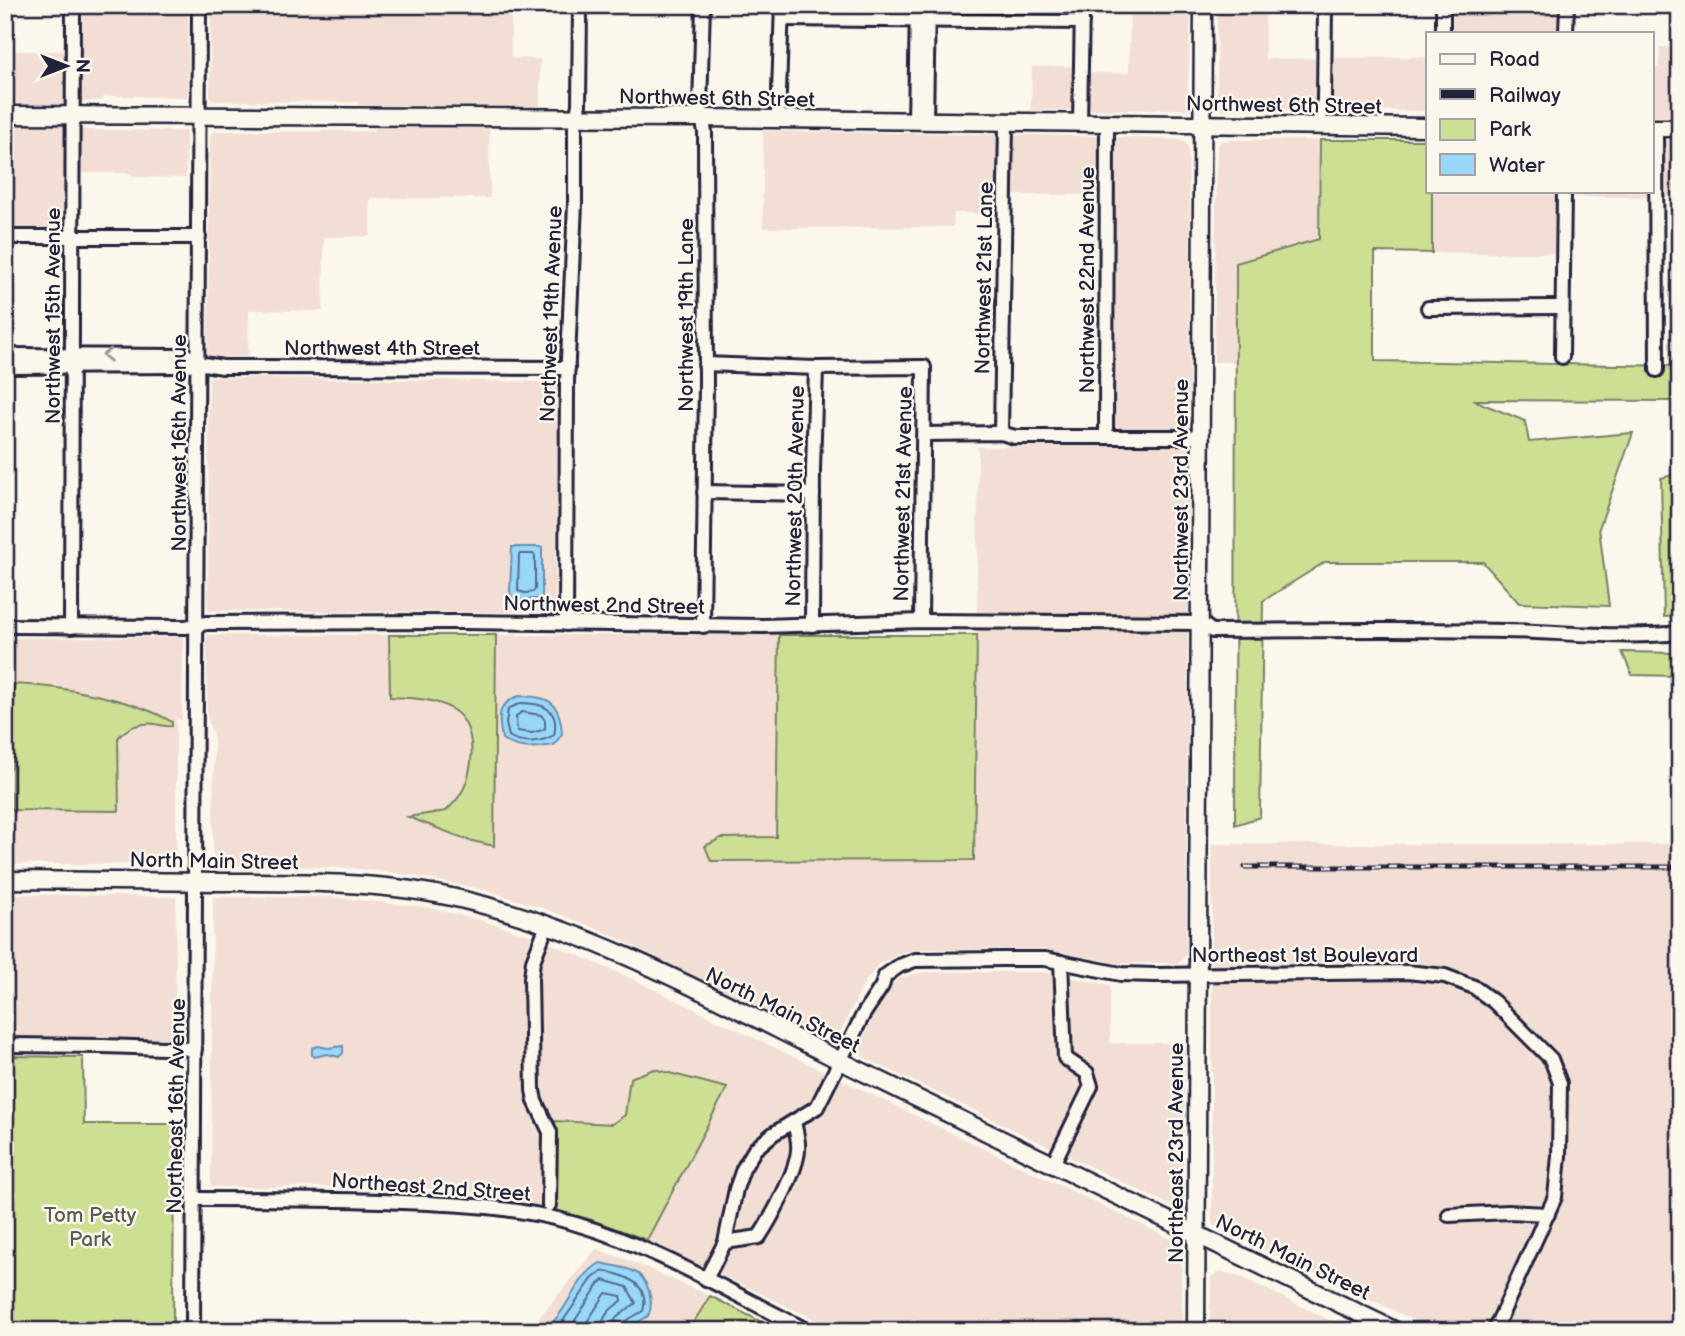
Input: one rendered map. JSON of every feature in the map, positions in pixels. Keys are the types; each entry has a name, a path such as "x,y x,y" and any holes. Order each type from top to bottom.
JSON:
{"main road":[{"name":"Northwest 23rd Avenue","path":"1199,975 1203,5"},
{"name":"Northwest 6th Street","path":"5,115 702,118 1426,127"},
{"path":"1654,128 1680,128"},
{"name":"North Main Street","path":"5,880 289,882 397,889 460,900 547,925 636,961 1052,1166 1197,1233 1396,1331"},
{"name":"Northeast 23rd Avenue","path":"1196,1331 1199,975"}],"street":[{"name":"Northwest 15th Avenue","path":"71,626 73,5"},
{"name":"Northwest 16th Avenue","path":"197,881 200,5"},
{"name":"Northwest 19th Avenue","path":"566,624 568,368 576,118 579,104 580,5"},
{"name":"Northwest 19th Lane","path":"703,626 705,132 700,106 704,5"},
{"path":"778,120 782,5"},
{"path":"917,5 922,20 920,121"},
{"path":"922,20 928,5"},
{"path":"1080,124 1082,5"},
{"path":"1318,127 1324,100 1325,5"},
{"path":"1443,5 1443,32"},
{"path":"1566,32 1567,5"},
{"path":"782,19 1082,22"},
{"name":"Northwest 21st Lane","path":"1001,433 1006,123"},
{"name":"Northwest 22nd Avenue","path":"1105,436 1107,124"},
{"path":"1654,128 1657,370"},
{"path":"1562,357 1564,192"},
{"path":"5,237 199,237"},
{"path":"1428,308 1562,307"},
{"name":"Northwest 4th Street","path":"5,355 182,366 197,363 223,367 568,368"},
{"name":"Northwest 4th Street","path":"5,367 72,361"},
{"path":"705,364 816,369"},
{"name":"Northwest 21st Avenue","path":"816,369 924,367 921,621"},
{"name":"Northwest 20th Avenue","path":"812,625 816,369"},
{"path":"925,434 1202,437"},
{"path":"704,492 813,494"},
{"name":"Northwest 2nd Street","path":"5,626 186,627 379,622 703,626 921,621 1201,622 1212,631 1407,629 1571,632 1646,637 1680,633"},
{"name":"Northeast 16th Avenue","path":"193,1331 197,881"},
{"path":"547,925 533,961 531,978 533,1090 534,1101 550,1132 549,1205"},
{"name":"Northeast 1st Boulevard","path":"706,1279 725,1242 736,1189 755,1149 773,1134 817,1107 885,976 907,962 1045,960 1121,974 1408,972 1445,976 1474,987 1494,1002 1551,1059 1560,1083 1559,1156 1555,1197 1494,1331"},
{"path":"1052,1166 1091,1086 1087,1073 1065,1058 1061,962"},
{"path":"5,1045 195,1049"},
{"path":"725,1242 759,1237 769,1223 796,1164 799,1148 794,1122"},
{"name":"Northeast 2nd Street","path":"194,1199 324,1199 462,1205 536,1213 623,1240 809,1331"},
{"path":"1449,1215 1508,1212 1548,1214"}],"shaded area":[{"path":"83,5 188,5 188,97 104,96 103,100 66,104 5,104 5,51 82,51"},
{"path":"211,5 511,5 511,58 540,59 540,106 215,101 210,97"},
{"path":"1130,5 1191,5 1187,109 1031,110 1032,67 1071,66 1090,73 1129,73"},
{"path":"1217,5 1265,5 1265,59 1426,57 1426,111 1220,109 1217,105"},
{"path":"1453,5 1558,5 1558,32 1453,32"},
{"path":"1660,47 1680,47 1680,116 1654,116 1654,68 1659,67"},
{"path":"5,126 186,131 186,178 132,177 131,173 67,173 65,245 5,244"},
{"path":"375,128 489,128 490,198 370,198 370,236 324,237 323,311 249,310 248,357 208,357 210,135 214,131 374,131"},
{"path":"763,131 1094,136 1182,140 1188,146 1190,229 1186,955 1179,963 1118,963 1042,949 921,949 903,952 879,964 865,982 837,1038 827,1040 603,931 485,890 405,874 352,868 213,864 214,739 207,716 207,635 977,635 978,447 1110,446 1112,195 1010,195 999,213 954,213 953,227 763,228"},
{"path":"1223,140 1320,140 1319,239 1236,263 1236,362 1214,362 1217,146"},
{"path":"1654,140 1680,140 1680,197 1571,197 1570,253 1432,253 1432,192 1654,192"},
{"path":"209,377 559,382 555,603 548,612 208,611"},
{"path":"183,637 182,720 176,718 176,864 5,864 5,638"},
{"path":"1212,844 1680,844 1680,1331 1437,1331 1212,1225"},
{"path":"5,894 176,897 175,1041 5,1040"},
{"path":"213,897 329,897 425,907 531,935 628,977 1177,1242 1181,1250 1182,1331 840,1331 647,1240 589,1219 548,1208 483,1195 409,1187 211,1187"},
{"path":"924,972 1042,972 1110,985 1110,1043 1185,1043 1182,1198 1170,1205 863,1057 859,1052 860,1044 889,986 902,977"},
{"path":"596,1249 710,1296 688,1331 528,1331"},
{"path":"1220,1271 1243,1278 1352,1331 1210,1331 1211,1277"}],"green space":[{"path":"1320,140 1426,140 1426,192 1432,192 1432,253 1375,252 1375,361 1680,366 1680,401 1473,400 1525,421 1529,442 1633,433 1599,528 1609,606 1519,603 1483,562 1325,562 1263,601 1260,817 1235,825 1236,263 1319,239"},
{"path":"1680,473 1680,616 1664,617 1661,478"},
{"path":"389,635 496,635 494,846 468,840 408,817 446,811 452,805 460,795 469,774 472,750 467,727 453,710 430,701 390,697"},
{"path":"779,635 977,635 974,860 711,861 705,846 721,838 776,837"},
{"path":"1622,652 1680,653 1680,676 1632,675"},
{"path":"13,684 51,687 116,700 172,722 172,726 140,725 130,728 118,738 119,811 12,810"},
{"name":"Tom Petty Park","path":"5,1056 83,1057 84,1124 174,1124 173,1331 5,1331"},
{"path":"654,1069 727,1088 647,1240 589,1219 554,1210 555,1121 612,1124 625,1115 630,1078"},
{"path":"710,1296 780,1331 688,1331"}],"water":[{"path":"512,547 542,547 542,598 512,599"},
{"path":"519,696 539,697 556,708 562,734 554,745 521,747 502,739 500,712 506,703"},
{"path":"343,1046 343,1053 339,1057 327,1054 315,1057 312,1055 312,1048"},
{"path":"600,1263 629,1270 643,1279 649,1290 651,1304 648,1316 623,1331 542,1331 558,1316 583,1278"}],"railway":[{"path":"1245,867 1680,867"}]}
